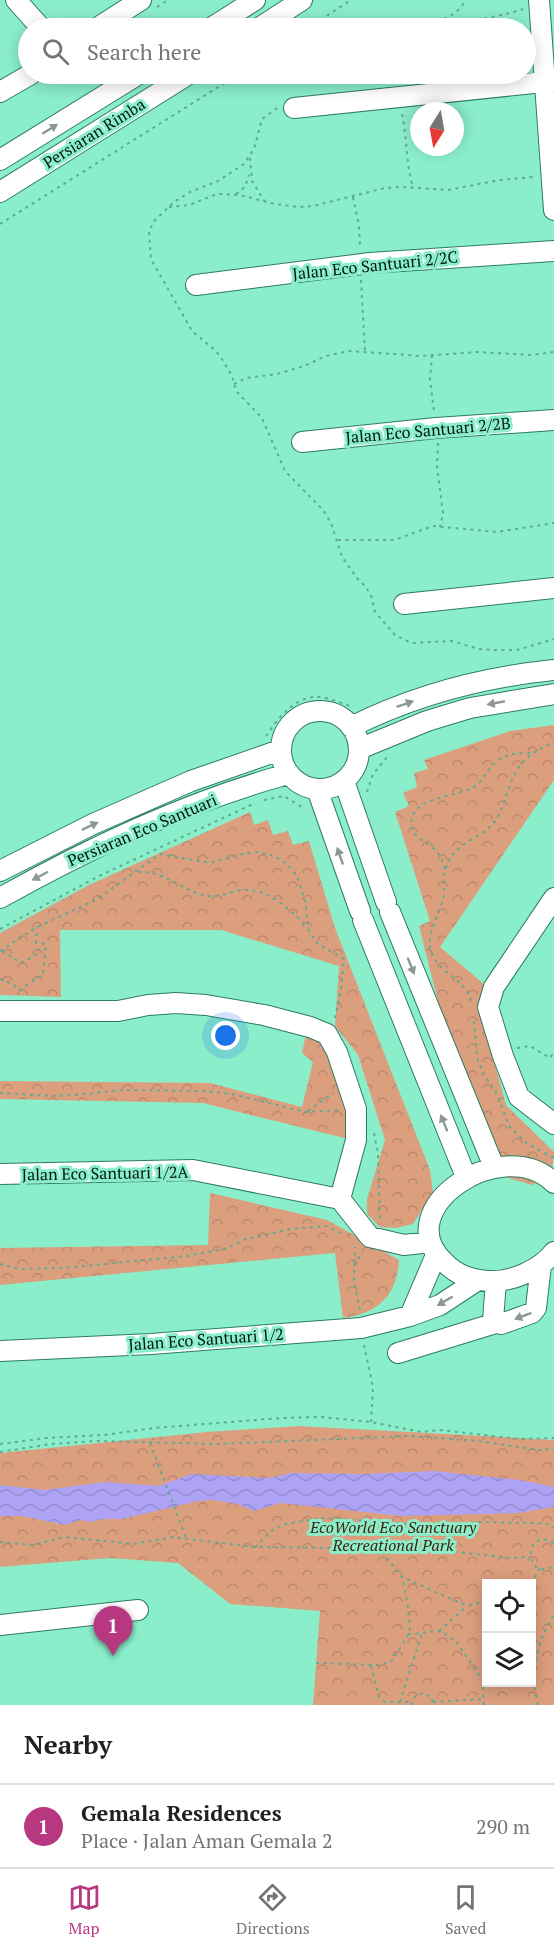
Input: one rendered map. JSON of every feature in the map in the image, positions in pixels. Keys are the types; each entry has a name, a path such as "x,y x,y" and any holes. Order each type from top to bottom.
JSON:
{"street":[{"path":"16,0 32,18"},
{"path":"227,18 255,0"},
{"path":"274,18 302,0"},
{"path":"539,1 549,82 554,210"},
{"path":"110,18 129,3"},
{"path":"0,92 18,82"},
{"name":"Persiaran Rimba","path":"0,160 123,84"},
{"name":"Persiaran Rimba","path":"0,192 173,84"},
{"path":"287,107 530,84"},
{"name":"Jalan Eco Santuari 2/2C","path":"196,285 370,263 554,251"},
{"name":"Jalan Eco Santuari 2/2B","path":"302,442 436,428 554,420"},
{"path":"404,604 554,588"},
{"path":"351,726 381,712 463,685 524,673 554,670"},
{"path":"359,749 427,721 470,708 554,694"},
{"path":"307,712 332,712 351,726 357,737 359,749 355,767 344,781 336,786 317,789 296,782 288,774 282,762 280,750 282,738 296,718 307,712"},
{"name":"Persiaran Eco Santuari","path":"0,872 93,824 191,781 280,750"},
{"name":"Persiaran Eco Santuari","path":"0,898 103,843 211,800 288,774"},
{"path":"344,781 398,935 494,1167"},
{"path":"317,789 371,944 466,1177"},
{"path":"554,898 494,987 488,1007 519,1097 554,1124"},
{"path":"371,944 398,935"},
{"path":"0,1011 118,1011 148,1005 177,1003 207,1005 264,1015 327,1034 337,1052 356,1109 356,1140 340,1199 363,1240 433,1248"},
{"path":"404,1245 433,1215 448,1191 466,1177 494,1167 516,1166 545,1174 554,1183"},
{"name":"Jalan Eco Santuari 1/2A","path":"0,1174 193,1170 340,1199"},
{"path":"433,1215 429,1229 433,1248 452,1269 464,1277 487,1281 493,1320 496,1323"},
{"path":"410,1316 433,1248"},
{"path":"398,1353 532,1313 537,1304 547,1259"},
{"name":"Jalan Eco Santuari 1/2","path":"0,1351 151,1344 361,1328 410,1316 440,1305 487,1281 510,1279 547,1259"},
{"path":"0,1625 138,1610"}],"path":[{"path":"323,18 351,0"},
{"path":"444,18 459,12 466,0"},
{"path":"486,18 502,16 539,1"},
{"path":"0,224 223,84"},
{"path":"368,87 371,84"},
{"path":"395,84 406,134 408,170 413,188"},
{"path":"265,201 255,188 250,172 250,155 262,119 287,107"},
{"path":"250,155 235,171 190,192 169,207 155,220 149,231 151,260 192,331 222,358 236,391 262,418 285,471 323,510 338,540 342,556 366,587 372,598 375,612 395,635 411,643 451,641 478,649 518,650 554,639"},
{"path":"236,195 245,187 250,172"},
{"path":"169,207 189,205 217,194 236,195 298,207 313,206 385,188 448,190 500,180 551,175"},
{"path":"234,384 246,378 277,374 304,366 326,356 349,351 421,356 477,352 532,355 554,352"},
{"path":"338,540 394,540 433,526 497,532 554,524"},
{"path":"445,869 437,851 417,837 412,827 412,817 416,809 426,803 470,789 481,782 503,757 531,753 554,742"},
{"path":"356,816 366,810 367,788 373,774 392,753"},
{"path":"473,1009 470,996 464,986 449,976 438,963 430,947 444,895 445,869 453,854 495,821 502,809 514,775 531,753"},
{"path":"0,929 99,876 256,802 284,796 307,810"},
{"path":"38,927 36,942 39,952 21,963 0,951 38,927 96,900 160,854 210,863 259,852 274,856 287,864 297,876 305,901 309,932 318,944 344,959 334,1025"},
{"path":"138,872 149,871 204,896 224,896 242,890 262,892 275,898 309,928"},
{"path":"0,979 13,984 19,990 43,974 46,944 36,942"},
{"path":"473,1017 477,1057 483,1073 497,1094 509,1126 526,1143 554,1158"},
{"path":"503,1056 514,1048 530,1046 550,1058 554,1052"},
{"path":"306,1112 327,1099 334,1092 344,1074"},
{"path":"0,1093 52,1096 121,1090 201,1090 232,1094 306,1112 356,1109"},
{"path":"371,1422 374,1387 361,1328 354,1266 363,1240 380,1227 378,1154 372,1125"},
{"path":"0,1264 19,1269 63,1269 186,1256 225,1249 246,1239 270,1232 326,1226 350,1238"},
{"path":"354,1266 363,1240"},
{"path":"0,1444 154,1428 321,1417 371,1422 421,1432 440,1430 519,1438 554,1438"},
{"path":"0,1452 51,1444 85,1442 218,1444 410,1436 478,1441 540,1450 554,1449"},
{"path":"149,1442 186,1538"},
{"path":"255,1548 264,1537 285,1524 323,1518 427,1526 478,1522 537,1523 547,1524 554,1528"},
{"path":"0,1542 33,1545 64,1537 133,1544 164,1537 255,1548 349,1548 400,1552 430,1549 512,1558 530,1557"},
{"path":"554,1543 545,1539 538,1540 533,1545 530,1557 540,1569 554,1566"},
{"path":"381,1551 402,1577 467,1606"},
{"path":"534,1579 540,1569"},
{"path":"316,1663 378,1665 391,1662 408,1634 411,1621 406,1608 402,1577"},
{"path":"439,1631 467,1606 482,1602"},
{"path":"538,1705 534,1687 535,1658 543,1633 554,1615"},
{"path":"408,1634 444,1632 455,1640 482,1679"},
{"path":"400,1702 422,1634"},
{"path":"370,1664 379,1698 385,1702 411,1703 416,1695 424,1693 429,1695 433,1704 484,1699"},
{"path":"484,1687 484,1705"}],"green space":[{"path":"554,725 554,780 440,947 485,985 479,1006 506,1105 554,1152 549,1172 533,1185 494,1174 476,1152 419,926 430,921 395,812 409,806 403,793 417,787 414,773 428,769 424,760 510,731"},
{"path":"250,812 254,825 268,820 273,835 288,831 293,845 309,841 335,928 430,1170 433,1192 413,1224 396,1228 380,1227 367,1214 367,1199 385,1140 358,1055 335,1026 339,966 221,930 60,930 61,997 0,995 0,933 89,885"},
{"path":"306,1034 325,1044 351,1125 348,1139 203,1103 0,1099 0,1081 210,1083 302,1107 313,1062 302,1053"},
{"path":"210,1193 327,1220 399,1260 394,1284 383,1301 375,1307 355,1316 343,1318 335,1253 0,1285 0,1248 208,1245"},
{"name":"EcoWorld Eco Sanctuary Recreational Park","path":"299,1426 554,1440 554,1705 313,1705 320,1611 230,1604 178,1563 110,1558 0,1567 0,1453 207,1432"}],"water":[{"path":"434,1471 520,1480 554,1487 554,1507 518,1513 402,1516 280,1503 254,1511 237,1504 213,1500 198,1501 122,1519 102,1519 92,1522 80,1520 65,1525 22,1516 0,1516 0,1485 44,1490 106,1482 158,1486 192,1474 269,1478 292,1473 364,1474"}],"place":[{"name":"Gemala Residences","path":"113,1656"}]}
